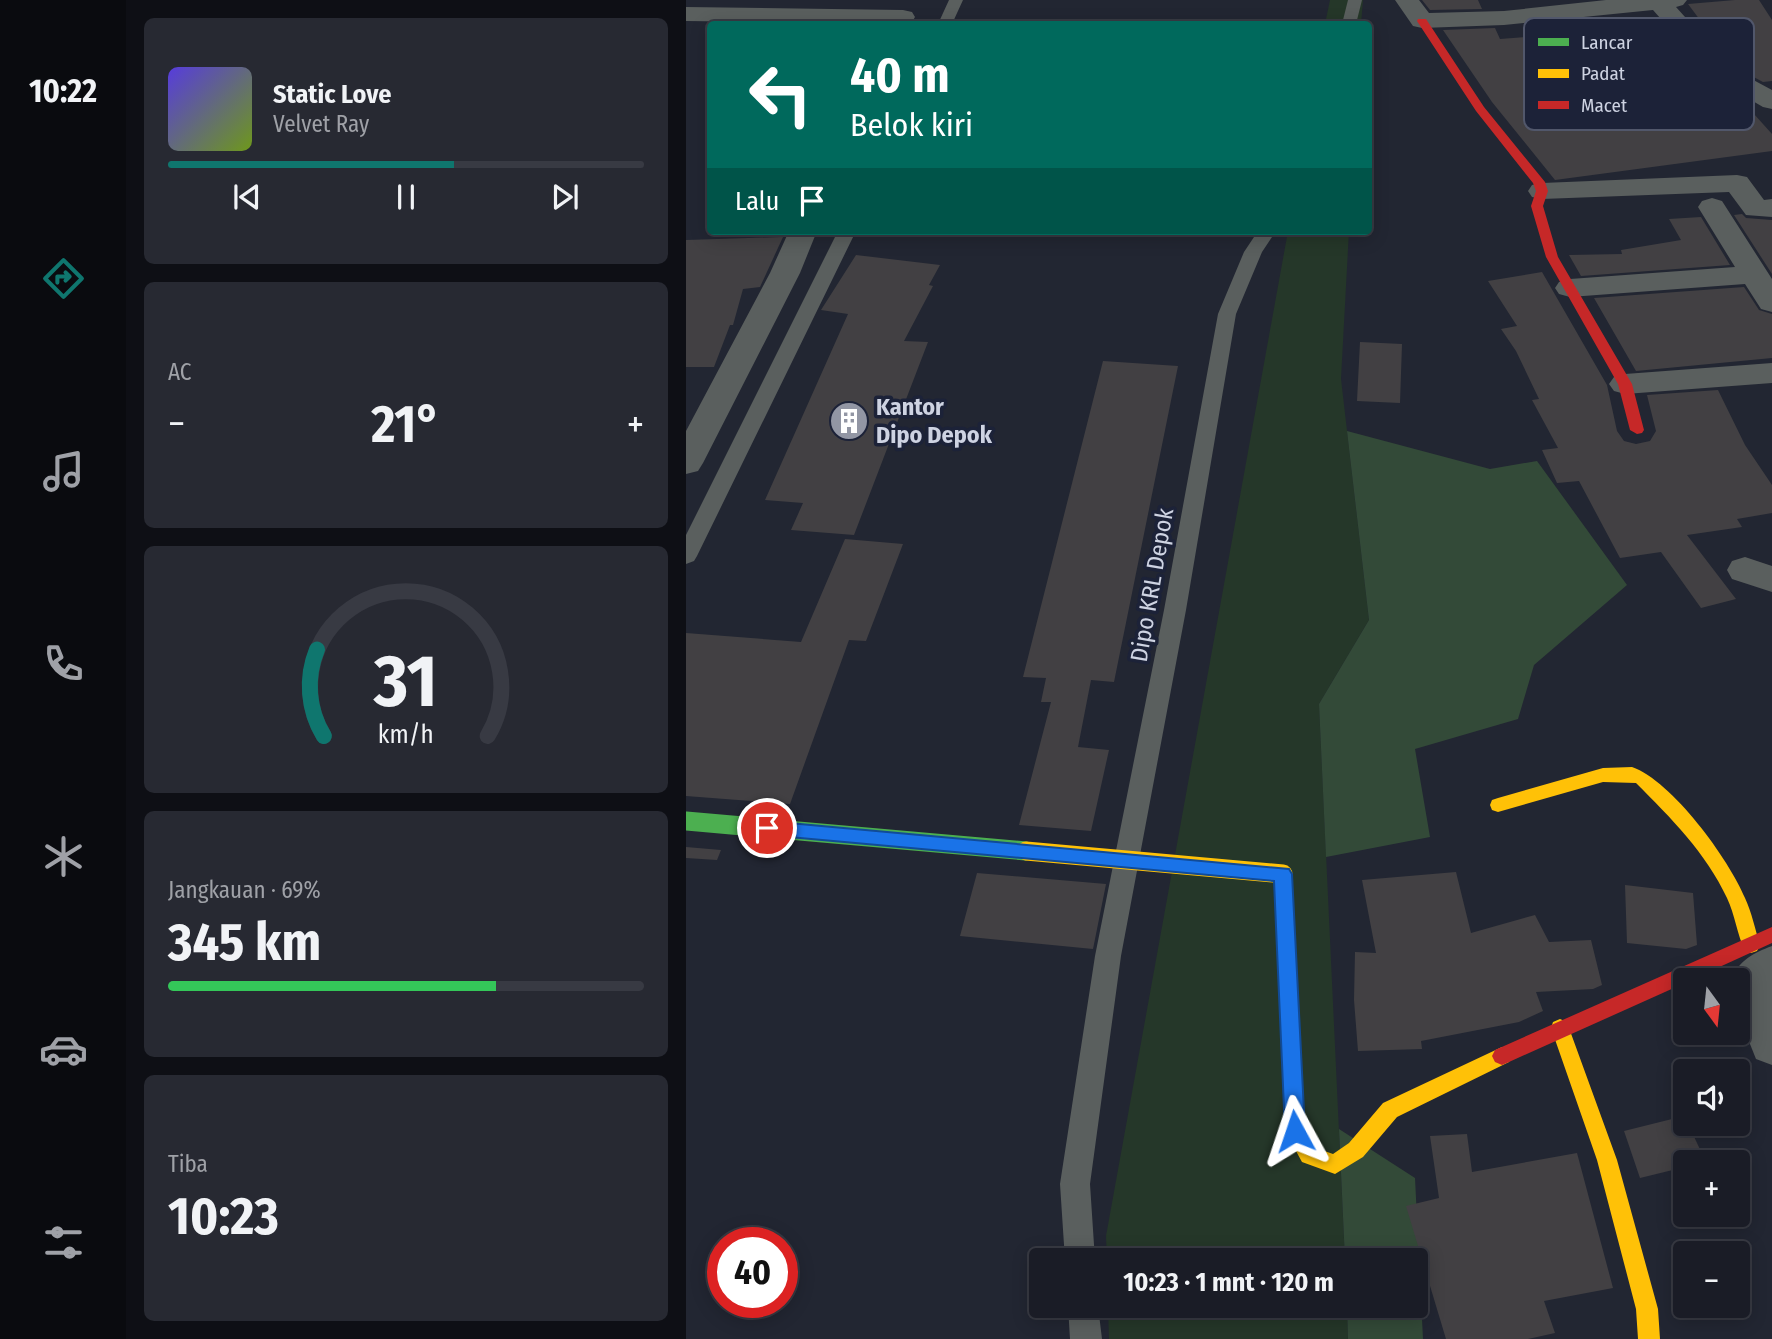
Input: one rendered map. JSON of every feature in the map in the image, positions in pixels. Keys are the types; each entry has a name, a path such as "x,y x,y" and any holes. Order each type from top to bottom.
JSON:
{"street":[{"path":"686,14 900,21 922,0"},
{"path":"1407,0 1480,109 1531,171 1542,191 1537,206 1552,257 1625,384 1637,430"},
{"path":"1422,21 1667,1 1680,18"},
{"path":"1754,92 1772,102"},
{"path":"1542,191 1737,183 1756,209 1772,208"},
{"path":"1712,207 1752,275 1772,303"},
{"path":"686,463 785,273 801,235"},
{"path":"1570,288 1752,275"},
{"path":"1625,384 1772,373"},
{"path":"1498,805 1599,777 1623,773 1635,775 1648,783 1690,826 1717,863 1736,897 1762,956"},
{"path":"686,821 1283,874 1295,1131 1301,1149 1317,1160 1335,1164 1356,1150 1390,1110 1560,1028 1762,956"},
{"path":"1772,935 1754,979 1755,999 1772,1044"},
{"path":"1560,1028 1607,1160 1647,1309 1649,1339"}],"lane":[{"path":"946,21 956,0"},
{"path":"1350,21 1355,0"},
{"path":"686,556 845,235"},
{"name":"Dipo KRL Depok","path":"1079,1248 1075,1184 1108,956 1172,623 1227,313 1253,252 1264,235"},
{"path":"1084,1318 1086,1339"}],"green space":[{"path":"1330,0 1363,0 1361,21 1326,21"},
{"path":"1287,235 1349,235 1341,379 1369,620 1319,704 1344,1248 1106,1248 1106,1236"},
{"path":"1347,431 1490,469 1537,461 1627,585 1534,665 1518,719 1415,749 1430,837 1326,857 1319,704 1369,620"},
{"path":"1339,1129 1415,1178 1418,1248 1344,1248"},
{"path":"1108,1318 1347,1318 1348,1339 1109,1339"},
{"path":"1347,1318 1422,1318 1423,1339 1348,1339"}],"building":[{"path":"1422,0 1478,0 1482,9 1430,10"},
{"path":"1759,0 1772,20 1772,81 1763,82 1754,77 1754,18 1698,18 1688,4"},
{"path":"1495,28 1500,39 1524,37 1524,130 1754,130 1754,114 1772,134 1772,151 1555,180 1492,102 1443,30"},
{"path":"1742,214 1746,218 1772,220 1772,274 1734,215"},
{"path":"1701,217 1730,265 1581,276 1569,255 1622,254 1621,250 1681,240 1669,219"},
{"path":"783,237 760,287 743,289 733,325 730,325 714,367 686,367 686,240"},
{"name":"Kantor Dipo Depok","path":"856,255 940,265 929,285 933,286 904,341 928,342 854,535 791,530 803,503 765,500 848,314 821,310"},
{"path":"1542,272 1607,385 1617,431 1624,441 1636,444 1650,441 1656,431 1647,395 1718,390 1745,445 1772,485 1772,513 1737,519 1742,527 1687,535 1736,599 1701,608 1661,552 1620,558 1579,481 1557,483 1542,450 1558,448 1532,400 1539,399 1516,351 1501,329 1517,326 1488,281"},
{"path":"1744,287 1759,310 1772,314 1772,358 1636,371 1594,298"},
{"path":"1360,342 1402,344 1400,403 1357,401"},
{"path":"1103,361 1178,366 1114,682 1091,680 1078,747 1109,750 1091,831 1019,825 1051,702 1041,702 1046,678 1023,677"},
{"path":"845,539 903,544 866,641 849,640 790,804 686,796 686,633 801,642"},
{"path":"686,847 721,850 717,860 686,858"},
{"path":"1456,872 1471,933 1535,915 1549,942 1591,940 1602,985 1593,989 1536,992 1543,1011 1519,1022 1421,1041 1422,1049 1358,1051 1354,1000 1355,952 1376,953 1362,880"},
{"path":"977,873 1106,884 1093,949 960,936"},
{"path":"1625,885 1693,893 1697,945 1686,949 1627,943"},
{"path":"1673,1119 1673,1136 1694,1136 1700,1150 1673,1150 1673,1170 1640,1178 1624,1131"},
{"path":"1467,1134 1472,1172 1577,1153 1613,1288 1544,1301 1555,1333 1528,1339 1446,1339 1428,1279 1428,1248 1419,1248 1406,1206 1439,1198 1430,1136"}],"traffic: slow":[{"path":"1498,805 1603,775 1632,774 1642,778 1686,822 1715,859 1737,899 1751,945"},
{"path":"1026,851 1283,874"},
{"path":"1283,874 1295,1131 1309,1155 1335,1164 1356,1150 1390,1110 1502,1056"},
{"path":"1560,1028 1607,1160 1647,1309 1649,1339"}],"traffic: jam":[{"path":"1422,21 1480,109 1539,182 1542,191 1537,206 1552,257 1625,384 1637,430"},
{"path":"1502,1056 1772,935"}],"traffic: fast":[{"path":"686,821 1026,851"}],"place":[{"name":"Kantor Dipo Depok","path":"849,421"}],"route":[{"path":"767,828 1283,874 1295,1131"}]}
